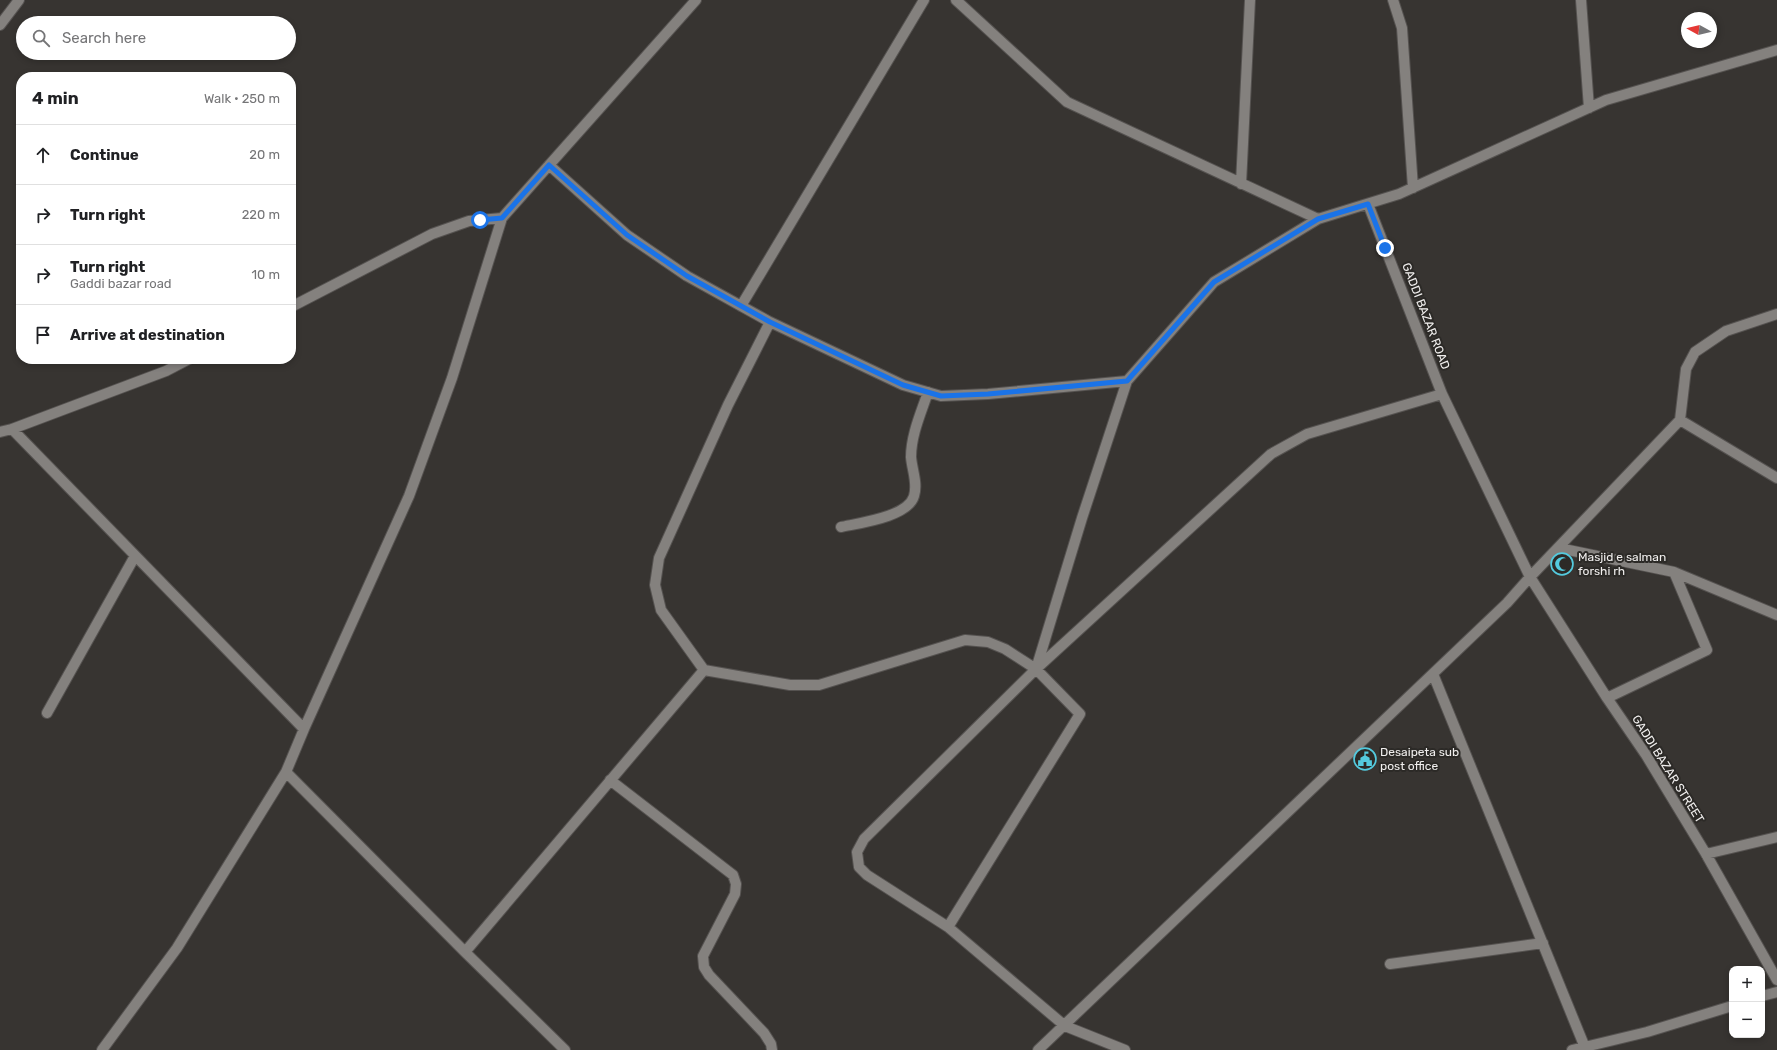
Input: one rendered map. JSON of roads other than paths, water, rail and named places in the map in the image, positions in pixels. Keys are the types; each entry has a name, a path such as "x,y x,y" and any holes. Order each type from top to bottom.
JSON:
{"street":[{"path":"0,25 19,0"},
{"path":"102,1050 176,948 286,772 409,496 452,378 502,218 696,0"},
{"path":"741,306 924,0"},
{"path":"956,0 1067,102 1318,219"},
{"path":"1241,184 1250,0"},
{"path":"1393,0 1402,28 1413,188"},
{"path":"1581,0 1589,108"},
{"path":"1036,669 1082,518 1127,381 1214,282 1318,219 1399,194 1606,100 1777,50"},
{"path":"549,165 627,235 687,276 770,322 903,385 941,396 988,394 1127,381"},
{"name":"GADDI BAZAR ROAD","path":"1368,204 1442,394 1530,577"},
{"path":"296,303 432,234 468,222 502,218"},
{"path":"1038,1050 1065,1026 1507,603 1680,420 1686,369 1695,352 1726,331 1777,314"},
{"path":"770,322 728,405 660,558 655,585 661,610 704,670 790,685 819,685 965,640 988,642 1005,650 1036,669 1080,714 948,927"},
{"path":"0,432 12,429 166,371 179,364"},
{"path":"841,527 895,514 907,506 914,497 916,483 911,458 913,441 928,392"},
{"path":"1125,1050 1065,1026 948,927 867,875 859,867 857,852 864,839 1036,669 1271,454 1307,434 1442,394"},
{"path":"1680,420 1777,478"},
{"path":"12,429 304,730"},
{"path":"1559,548 1674,572 1777,615"},
{"path":"47,713 135,556"},
{"path":"1607,698 1707,650 1674,572"},
{"name":"GADDI BAZAR STREET","path":"1530,577 1607,698 1646,755 1706,854 1777,980"},
{"path":"465,952 704,670"},
{"path":"1433,674 1585,1049"},
{"path":"286,772 565,1050"},
{"path":"610,780 733,875 736,884 736,894 705,950 703,956 704,967 709,975 764,1033 771,1044 772,1050"},
{"path":"1706,854 1777,837"},
{"path":"1390,964 1543,943"},
{"path":"1765,995 1777,992"},
{"path":"1572,1050 1585,1049 1647,1032 1729,1007"}],"place":[{"name":"Masjid e salman forshi rh","path":"1562,564"},
{"name":"Desaipeta sub post office","path":"1365,759"}]}
